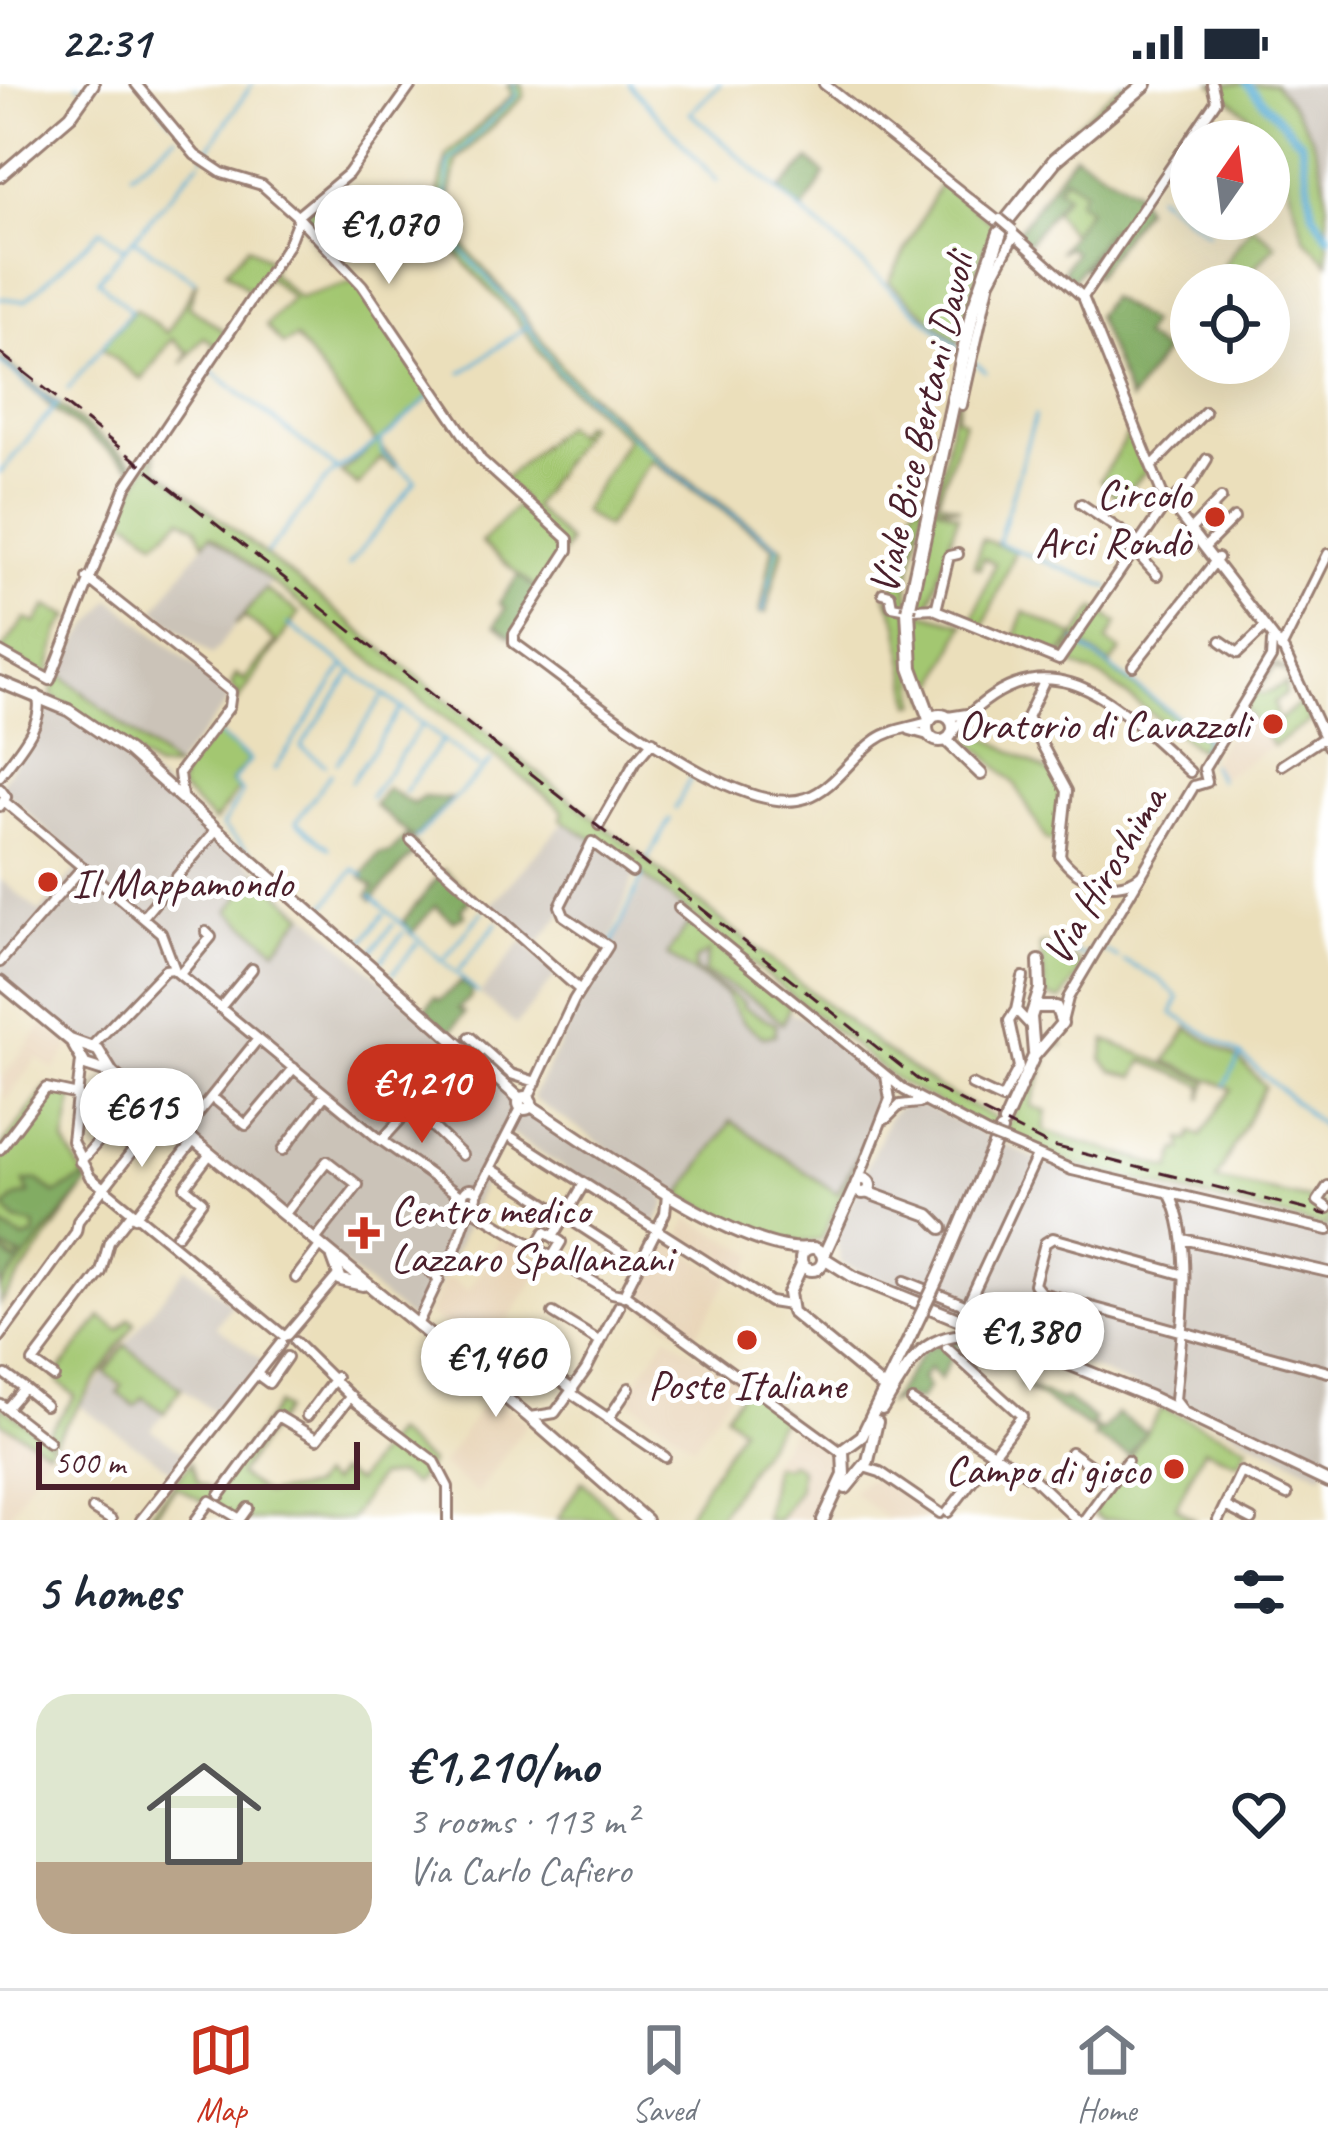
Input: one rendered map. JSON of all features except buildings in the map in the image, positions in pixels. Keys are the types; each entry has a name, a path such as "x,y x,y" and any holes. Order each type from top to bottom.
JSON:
{"highway":[{"name":"Viale Bice Bertani Davoli","path":"934,721 922,700 910,658 908,608 983,273 1054,160 1145,84"}],"main road":[{"path":"0,176 70,115 93,84"},
{"path":"0,682 55,703 152,772 174,776 186,803 525,1102 666,1192 774,1244 1150,1397 1328,1482"},
{"path":"934,721 980,774"},
{"path":"934,721 950,735"},
{"path":"1035,1009 1039,961"},
{"path":"0,982 322,1246 345,1275 372,1288 530,1417 646,1520"},
{"name":"Via Hiroshima","path":"951,1225 970,1199 1034,1056 1048,1036 1060,1029 1063,1019 1052,1005 1035,1009 1034,1056"},
{"path":"1033,1027 1048,1036"},
{"path":"826,1520 938,1278 951,1225 863,1183 833,1234 794,1283 789,1305 801,1322 877,1369 898,1360"},
{"path":"833,1234 834,1256 854,1277"},
{"path":"856,1455 909,1363 928,1345 962,1334 1008,1339"},
{"path":"882,1409 910,1335"},
{"path":"848,1354 884,1388"}],"street":[{"path":"136,84 201,161 260,184 362,285 481,460 569,540 514,634 514,643 653,741 737,793 781,802 813,795 878,738 968,713 1028,682 1068,681 1112,701 1190,772 1194,786"},
{"path":"0,652 45,681 51,676 125,488 288,244 298,218 348,174 412,84"},
{"path":"824,84 1008,229 1083,297 1170,503 1218,558 1264,628 1291,670 1326,742"},
{"path":"1083,297 1216,101 1212,84"},
{"path":"962,405 988,286 1008,229"},
{"path":"1152,466 1204,412"},
{"path":"883,593 890,595 894,607 935,608 1059,660 1136,547 1170,503 1190,486 1207,459"},
{"path":"1192,528 1221,498"},
{"path":"1081,503 1136,547 1157,575"},
{"path":"1207,545 1234,518"},
{"path":"935,608 951,569 950,554 958,554"},
{"name":"Via Hiroshima","path":"1063,1019 1084,962 1194,786 1207,782 1204,769 1260,674 1277,654 1328,554"},
{"path":"1132,666 1218,558"},
{"path":"87,578 231,692 229,707 174,776"},
{"path":"1221,641 1238,653 1264,628"},
{"path":"1043,684 1027,717 1066,788 1058,843 1067,866 1109,886 1125,886 1142,874"},
{"path":"36,694 41,708"},
{"path":"3,772 41,708 55,703"},
{"path":"950,735 968,713"},
{"path":"1325,727 1326,742"},
{"path":"599,825 635,762 653,741"},
{"path":"1282,765 1326,742"},
{"path":"1190,772 1204,769"},
{"path":"0,789 2,804 164,936 177,974 382,1140 946,1517 1022,1416 947,1348"},
{"path":"143,917 216,830"},
{"path":"411,839 580,990"},
{"path":"452,1262 471,1199 491,1173 580,990 608,946 561,911 587,859 581,852 592,842 632,872"},
{"path":"0,962 82,868"},
{"path":"679,908 926,1104 999,1134 1037,1156 1169,1194 1328,1230"},
{"path":"154,985 177,974 212,937 206,932"},
{"path":"220,1008 252,969"},
{"path":"177,974 169,973 154,985 90,1057 78,1092 72,1138 80,1162 102,1189 287,1343 336,1377 351,1396 440,1468 449,1493 448,1520"},
{"path":"972,1085 1002,1100 1018,1067 1009,1021 1023,976"},
{"name":"Via Hiroshima","path":"1052,1005 1068,998"},
{"path":"1016,1010 1035,1009"},
{"path":"1016,1010 1033,1027"},
{"path":"470,1037 511,1074 536,1082"},
{"path":"187,1127 258,1039"},
{"path":"212,1097 246,1125 294,1069"},
{"path":"863,1183 890,1099 886,1076"},
{"path":"0,1149 46,1088 78,1092"},
{"path":"890,1099 903,1089"},
{"path":"884,1120 900,1105 903,1089"},
{"path":"284,1150 326,1094"},
{"path":"80,1162 131,1104"},
{"path":"900,1105 926,1104"},
{"path":"382,1140 412,1106 462,1154"},
{"path":"0,1337 102,1189 154,1124"},
{"path":"513,1138 581,1187 763,1297 789,1305"},
{"path":"54,1377 33,1362 101,1272 109,1242 194,1141"},
{"path":"177,1235 202,1201 185,1187 210,1154"},
{"path":"905,1281 965,1308 1037,1156"},
{"path":"284,1215 326,1162 358,1185 322,1246 296,1278"},
{"path":"491,1173 639,1264"},
{"path":"1328,1186 1318,1201 1328,1208"},
{"path":"554,1237 581,1187"},
{"path":"552,1437 553,1414 572,1391 623,1301 665,1213 666,1192"},
{"path":"1169,1194 1182,1227"},
{"path":"1192,1199 1182,1227 1175,1391 1178,1406 1204,1421"},
{"path":"665,1213 683,1202"},
{"path":"536,1247 544,1232 554,1237 561,1242 552,1257"},
{"path":"1180,1274 1053,1238 1045,1243 1034,1284 1041,1293 1328,1372"},
{"path":"1182,1239 1328,1272"},
{"path":"417,1324 440,1279 425,1267"},
{"path":"258,1375 268,1383 298,1323 326,1289 345,1275"},
{"path":"763,1297 776,1299 794,1283"},
{"path":"553,1313 600,1342"},
{"path":"146,1519 287,1343"},
{"path":"544,1368 608,1419 665,1456"},
{"path":"6,1375 45,1405"},
{"path":"307,1416 336,1377"},
{"path":"23,1388 3,1407 49,1442"},
{"path":"608,1419 629,1388"},
{"path":"1150,1397 1175,1391"},
{"path":"220,1495 277,1417 317,1439 351,1396"},
{"path":"912,1401 997,1455 1080,1520 1127,1461"},
{"path":"530,1417 553,1414"},
{"path":"1070,1452 1112,1481"},
{"path":"1218,1520 1241,1472 1286,1495"},
{"path":"196,1520 210,1501 239,1519 248,1508"},
{"path":"1225,1506 1252,1520"},
{"path":"93,1508 111,1520"}],"shaded area":[{"path":"1266,84 1328,84 1328,195 1290,120"},
{"path":"210,535 271,582 212,655 155,610"},
{"path":"111,599 227,692 228,702 175,767 56,669"},
{"path":"56,706 143,768 511,1095 663,1192 667,1203 654,1227 505,1130 451,1262 417,1325 0,982 0,879 40,912 81,864 0,786 47,711"},
{"path":"1244,707 1273,746 1219,780 1210,763"},
{"path":"565,821 613,853 617,849 637,868 610,942 563,912 537,945 489,907"},
{"path":"646,878 688,911 684,919 790,1006 790,1013 803,1016 884,1084 886,1100 873,1132 818,1242 741,1224 684,1199 532,1098"},
{"path":"522,941 557,974 516,1025 480,994"},
{"path":"43,1024 71,1046 54,1070 37,1058 5,1101 0,1080"},
{"path":"920,1104 1044,1163 1328,1232 1328,1463 1322,1475 1181,1406 841,1263 836,1236 889,1117 899,1107"},
{"path":"689,1219 756,1254 745,1275 680,1236"},
{"path":"503,1233 547,1260 489,1350 428,1315 446,1277 469,1290"},
{"path":"658,1236 730,1277 693,1341 634,1301 636,1279"},
{"path":"186,1267 232,1304 216,1326 264,1362 219,1416 125,1345"},
{"path":"667,1335 738,1381 694,1446 626,1398"},
{"path":"105,1373 136,1406 143,1397 164,1413 151,1429 188,1456 175,1473 80,1406"},
{"path":"491,1393 527,1423 477,1494 441,1465"},
{"path":"0,1422 48,1450 7,1520 0,1520"},
{"path":"792,1429 830,1452 826,1501 817,1520 763,1520 771,1461"},
{"path":"867,1479 882,1481 930,1511 934,1519 887,1520 852,1491"}],"green space":[{"path":"508,84 522,84 524,96 457,160 445,224 521,311 563,369 668,465 783,548 766,613 760,613 773,546 651,460 606,528 582,511 627,438 556,375 516,319 436,231 433,217 447,155 512,95"},
{"path":"1121,84 1139,84 1048,160 1001,217 1029,168"},
{"path":"1213,84 1274,84 1292,105 1321,166 1328,263 1304,237 1290,191 1290,120 1254,120"},
{"path":"1074,154 1136,191 1144,208 1095,276 1085,268 1110,227 1073,280 1063,270 1075,252 1068,247 1059,252 1088,209 1077,201 1084,190 1064,177 1057,188 1066,194 1027,244 1017,233"},
{"path":"809,160 825,174 803,211 779,190"},
{"path":"1065,176 1085,191 1088,209 1071,235 1054,211 1066,195 1057,188"},
{"path":"941,181 996,226 980,259 958,343 889,282"},
{"path":"327,189 335,208 360,190 373,206 320,244 298,218"},
{"path":"1005,234 1010,237 992,273"},
{"path":"1241,240 1270,240 1276,245 1257,264 1224,264"},
{"path":"248,246 274,264 270,271 299,298 356,281 433,394 381,440 382,449 397,463 394,468 381,458 358,486 341,473 376,443 296,338 283,345 266,326 292,298 267,276 254,295 226,271"},
{"path":"197,281 189,306 228,334 212,354 214,344 204,337 182,364 188,352 172,339 142,380 101,348 135,309 167,333"},
{"path":"1109,297 1150,323 1142,336 1164,352 1130,401 1096,316"},
{"path":"982,304 956,417 964,421 938,500 960,508 935,505 958,515 929,607 913,606 968,345"},
{"path":"0,358 139,468 136,471 53,409"},
{"path":"583,423 587,425 533,507 569,542 540,593 481,543 523,499 503,480 564,425 574,434"},
{"path":"1131,430 1148,470 1118,499 1100,480"},
{"path":"155,452 157,468 880,1047 939,1088 1000,1121 995,1133 897,1081 626,859 561,819 563,811 551,800 211,535 204,543 196,527 182,518 156,541 127,519 117,518"},
{"path":"932,464 908,585 918,703 912,704 898,623 885,594 895,605 893,593 915,502 923,503"},
{"path":"982,539 1015,551 983,628 971,623 995,563 983,558 980,568 974,566"},
{"path":"519,575 540,593 512,638 495,625 505,608 499,603"},
{"path":"265,589 299,613 234,707 237,693 231,685 236,674 244,680 276,642 245,617 235,625"},
{"path":"47,606 70,616 59,630 48,677 1,651 25,619 36,623"},
{"path":"1095,608 1118,623 1107,641 1121,651 1110,665 1074,638 1058,657 1014,639 1024,612 1076,636"},
{"path":"913,610 964,624 930,701 914,658"},
{"path":"1074,641 1205,739 1199,750 1105,679 1062,660"},
{"path":"1276,664 1288,672 1295,688 1286,672 1275,667 1256,692 1261,695 1286,684 1285,695 1274,702 1278,721 1300,703 1297,693 1310,721 1273,746 1244,707"},
{"path":"56,670 175,768 156,769 52,696"},
{"path":"215,732 249,760 231,782 239,789 214,822 180,789 182,771"},
{"path":"977,732 1063,780 1066,803 1057,843 1046,840 1015,784 973,743"},
{"path":"387,788 413,804 423,797 451,799 414,839 374,805"},
{"path":"406,836 418,848 372,900 368,895 374,887 361,877 379,854 390,853"},
{"path":"444,870 472,896 461,910 465,915 453,921 435,906 411,934 403,921"},
{"path":"257,873 304,915 276,949 229,911"},
{"path":"689,923 790,1006 782,1024 764,1006 704,972 709,952 695,960 695,970 744,1003 743,1007 776,1024 775,1035 763,1037 743,1022 724,993 667,955"},
{"path":"1045,944 1079,963 1079,974 1062,1000 1046,997 1040,946"},
{"path":"461,982 472,989 458,1009 465,1013 450,1032 425,1011 434,997 440,1000"},
{"path":"1188,1028 1239,1059 1265,1086 1216,1180 1317,1201 1328,1208 1328,1228 1074,1165 1003,1136 1051,1037 1057,1037 1063,1044 1050,1051 1031,1106 1047,1111 1044,1131 1171,1169 1177,1150 1183,1150 1182,1139 1190,1140 1193,1132 1201,1136 1232,1089 1166,1061"},
{"path":"1106,1040 1208,1081 1202,1099 1203,1085 1143,1061 1135,1077 1112,1071 1102,1059"},
{"path":"46,1088 74,1094 65,1143 88,1183 0,1304 0,1288 18,1263 0,1250 0,1149"},
{"path":"731,1121 837,1193 867,1139 822,1239 808,1242 771,1235 680,1196"},
{"path":"84,1178 88,1183 0,1288 0,1250 16,1262 20,1256 0,1247 0,1225 23,1239 35,1235 34,1225 16,1221 5,1208 16,1197 29,1194 24,1182 37,1180 55,1194"},
{"path":"101,1317 119,1330 130,1318 135,1323 48,1450 0,1422 0,1404 49,1442 47,1434 75,1396 58,1382 57,1374"},
{"path":"961,1337 940,1380 929,1368 922,1378 928,1388 919,1400 905,1397 889,1403 925,1349"},
{"path":"125,1345 181,1388 164,1413 143,1397 135,1406 118,1393 122,1386 105,1373"},
{"path":"1018,1383 1062,1401 1065,1398 1095,1420 1092,1425 1102,1432 1117,1414 1146,1432 1129,1456"},
{"path":"745,1387 785,1414 716,1520 684,1520 741,1427 725,1414"},
{"path":"277,1404 284,1410 238,1475 266,1494 311,1487 320,1476 330,1483 339,1472 356,1482 393,1433 430,1463 414,1485 398,1475 378,1477 350,1520 237,1520 176,1487 154,1515 151,1512 191,1462 198,1482 215,1491"},
{"path":"1162,1408 1248,1446 1239,1463 1204,1449 1176,1507 1195,1520 1102,1520 1092,1513"},
{"path":"790,1462 800,1468 799,1489 778,1520 765,1520 773,1465 786,1467"},
{"path":"582,1481 621,1520 557,1520"}],"waterway":[{"path":"203,157 252,84"},
{"path":"514,84 517,95 449,162 443,230 518,312 559,372 667,468 778,546 763,612"},
{"path":"629,84 718,182"},
{"path":"720,84 690,113 958,348"},
{"path":"1247,84 1301,142 1313,213 1328,235"},
{"path":"160,107 173,122"},
{"path":"131,173 176,136"},
{"path":"68,389 131,311 98,280 199,162"},
{"path":"1156,195 1170,205"},
{"path":"0,298 25,301 101,230 124,248"},
{"path":"135,240 195,281"},
{"path":"462,373 526,327"},
{"path":"0,362 53,404"},
{"path":"975,362 986,372"},
{"path":"209,369 338,470"},
{"path":"267,553 330,475 388,435 431,395"},
{"path":"0,473 58,403"},
{"path":"1035,416 998,543 1109,587"},
{"path":"349,565 416,481 382,453 381,442"},
{"path":"288,624 380,691"},
{"path":"1076,642 1207,739 1202,746 1207,756"},
{"path":"275,769 343,668"},
{"path":"325,765 301,747 351,674"},
{"path":"382,693 478,767"},
{"path":"337,763 382,698"},
{"path":"351,782 400,710"},
{"path":"370,797 421,726"},
{"path":"216,733 250,760 232,782 242,793 222,826 272,872"},
{"path":"404,792 441,742"},
{"path":"416,838 491,761"},
{"path":"1211,764 1219,780"},
{"path":"329,848 296,822 331,773"},
{"path":"675,809 692,775"},
{"path":"648,858 670,819"},
{"path":"1053,855 1059,828"},
{"path":"323,909 354,869 364,876"},
{"path":"611,946 642,878 640,871"},
{"path":"371,896 478,993"},
{"path":"445,958 483,911"},
{"path":"360,946 384,914"},
{"path":"459,970 497,923"},
{"path":"371,953 393,924"},
{"path":"382,960 403,933"},
{"path":"393,973 417,944"},
{"path":"1059,945 1085,957 1095,946"},
{"path":"1101,949 1118,958"},
{"path":"1124,961 1160,980 1179,998 1172,1013 1241,1055 1328,1131"},
{"path":"1225,1085 1240,1057"}],"railway":[{"path":"0,353 917,1079 1049,1145 1328,1215"}],"place":[{"name":"Circolo Arci Rondò","path":"1215,517"},
{"name":"Oratorio di Cavazzoli","path":"1273,724"},
{"name":"Il Mappamondo","path":"48,882"},
{"name":"Centro medico Lazzaro Spallanzani","path":"364,1233"},
{"name":"Poste Italiane","path":"747,1340"},
{"name":"Campo di gioco","path":"1174,1469"}]}
